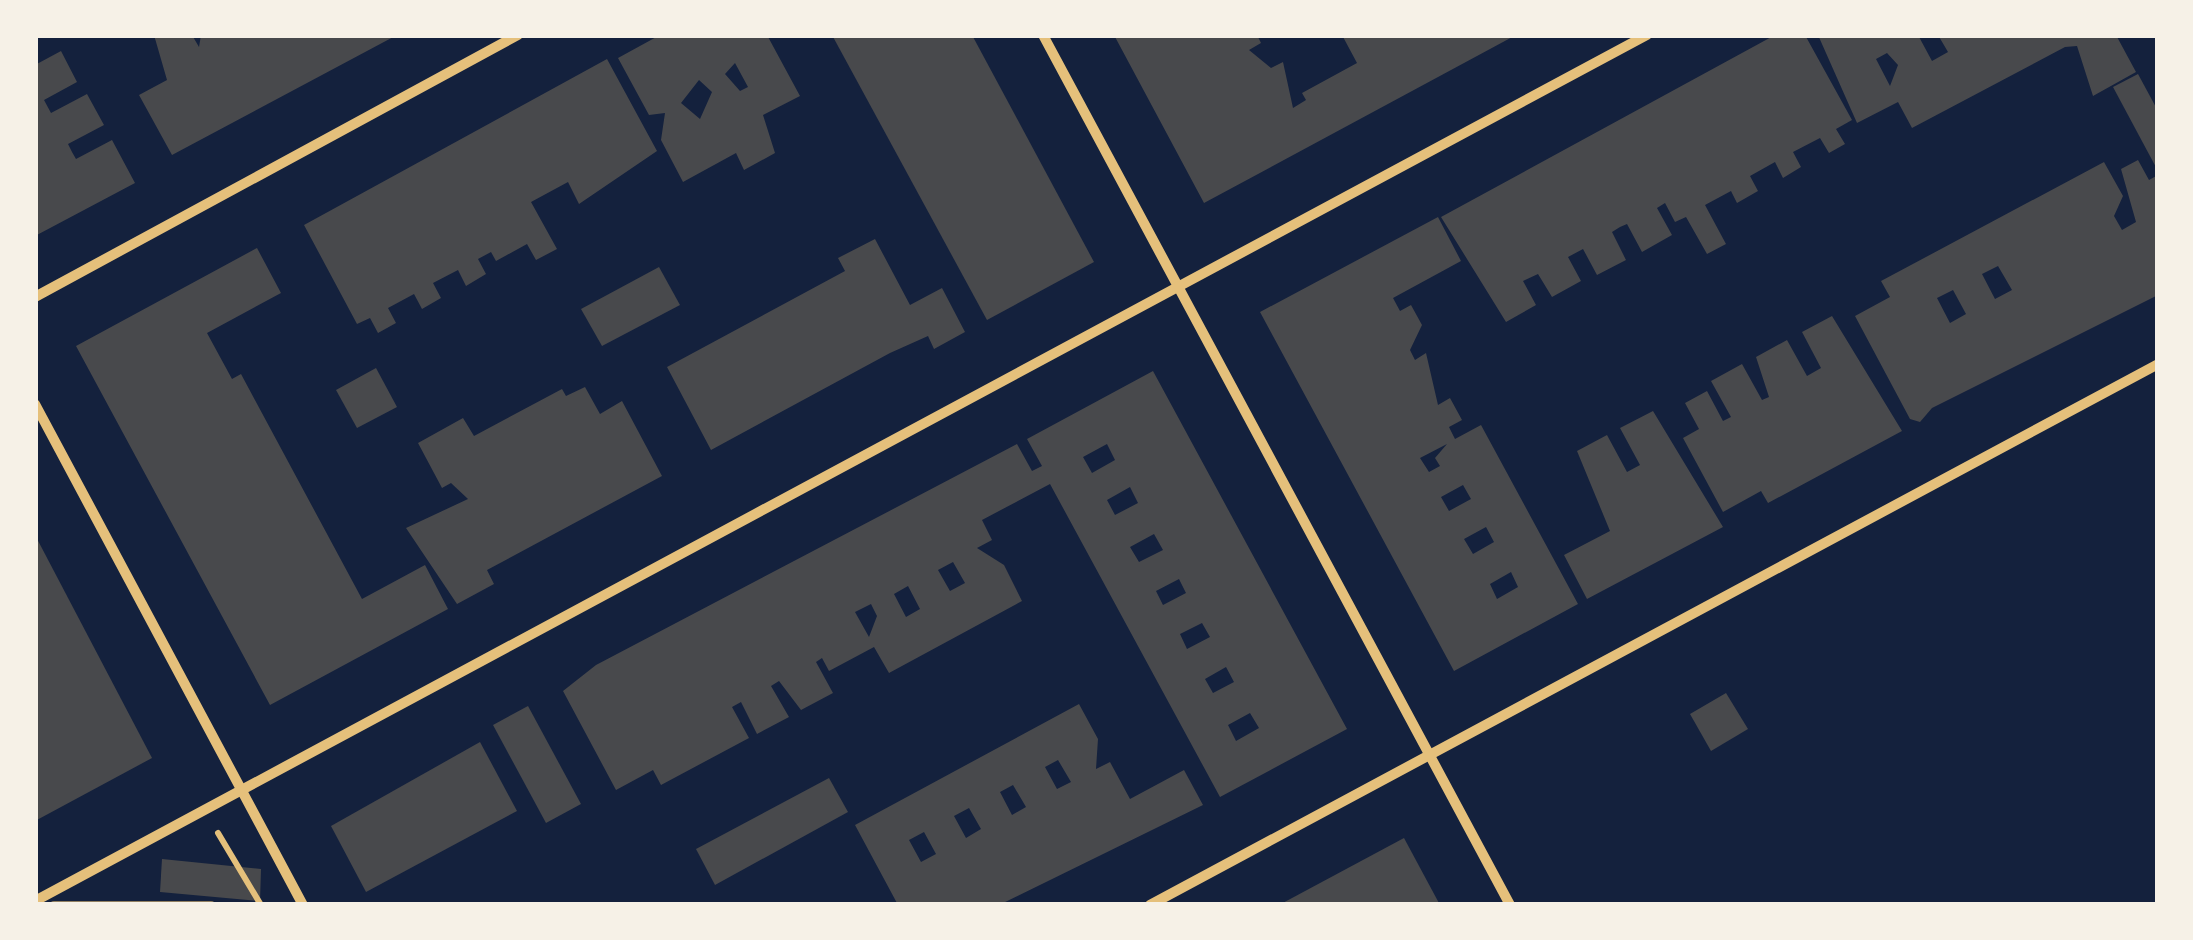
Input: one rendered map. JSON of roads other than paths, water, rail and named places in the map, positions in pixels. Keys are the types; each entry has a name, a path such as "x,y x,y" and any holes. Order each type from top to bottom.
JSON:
{"street":[{"path":"35,297 518,35"},
{"path":"1043,35 1510,905"},
{"path":"35,901 1647,35"},
{"path":"1150,905 2158,364"},
{"path":"35,404 303,905"}],"railway":[{"path":"54,905 211,905"}]}
